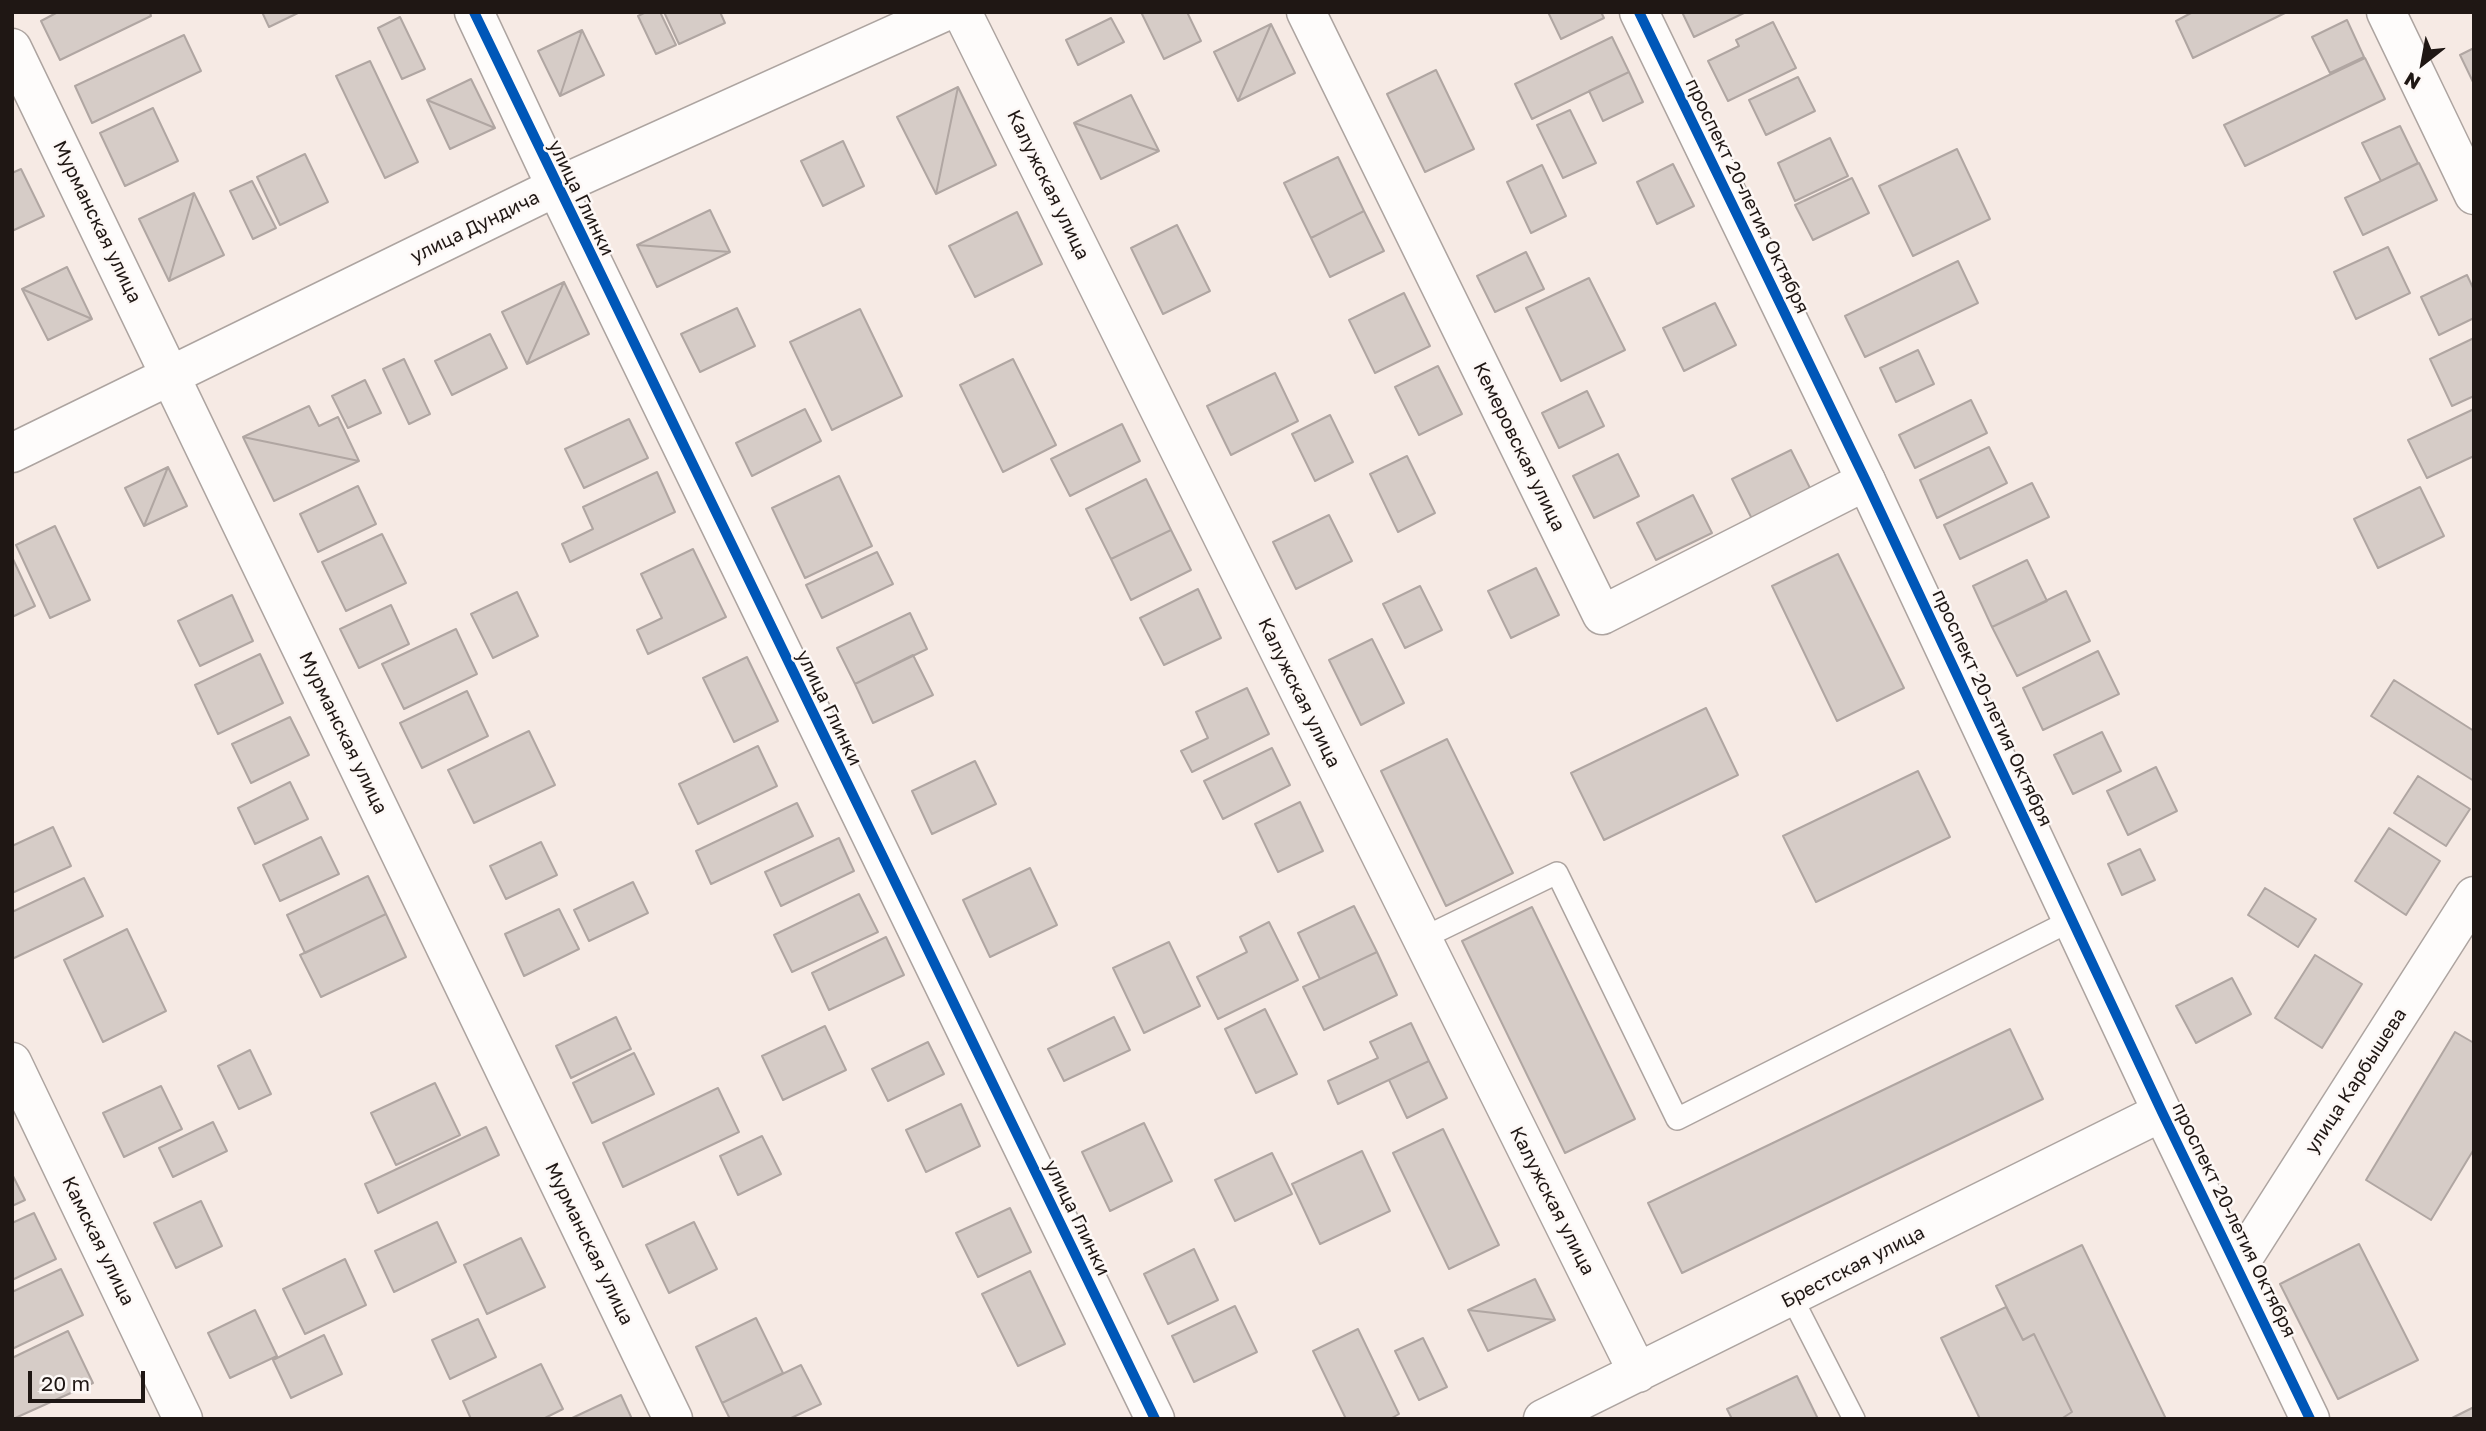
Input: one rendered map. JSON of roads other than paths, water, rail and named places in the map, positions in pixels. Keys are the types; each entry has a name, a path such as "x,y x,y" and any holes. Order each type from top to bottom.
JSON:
{"street":[{"name":"улица Глинки","path":"474,12 556,187 1155,1419"},
{"name":"улица Дундича","path":"12,453 556,187 944,12"},
{"name":"Калужская улица","path":"962,12 1638,1373"},
{"name":"Кемеровская улица","path":"1306,12 1602,615 1866,481"},
{"name":"проспект 20-летия Октября","path":"1639,12 1866,481 2162,1112 2311,1419"},
{"path":"2386,12 2474,195"},
{"name":"Мурманская улица","path":"12,48 673,1419"},
{"name":"улица Карбышева","path":"2238,1266 2474,896"},
{"name":"Камская улица","path":"12,1062 183,1419"},
{"name":"Брестская улица","path":"1543,1419 1792,1298 2162,1112"}],"lane":[{"path":"1421,939 1557,873 1677,1119 2072,920"},
{"path":"1792,1298 1854,1419"}]}
